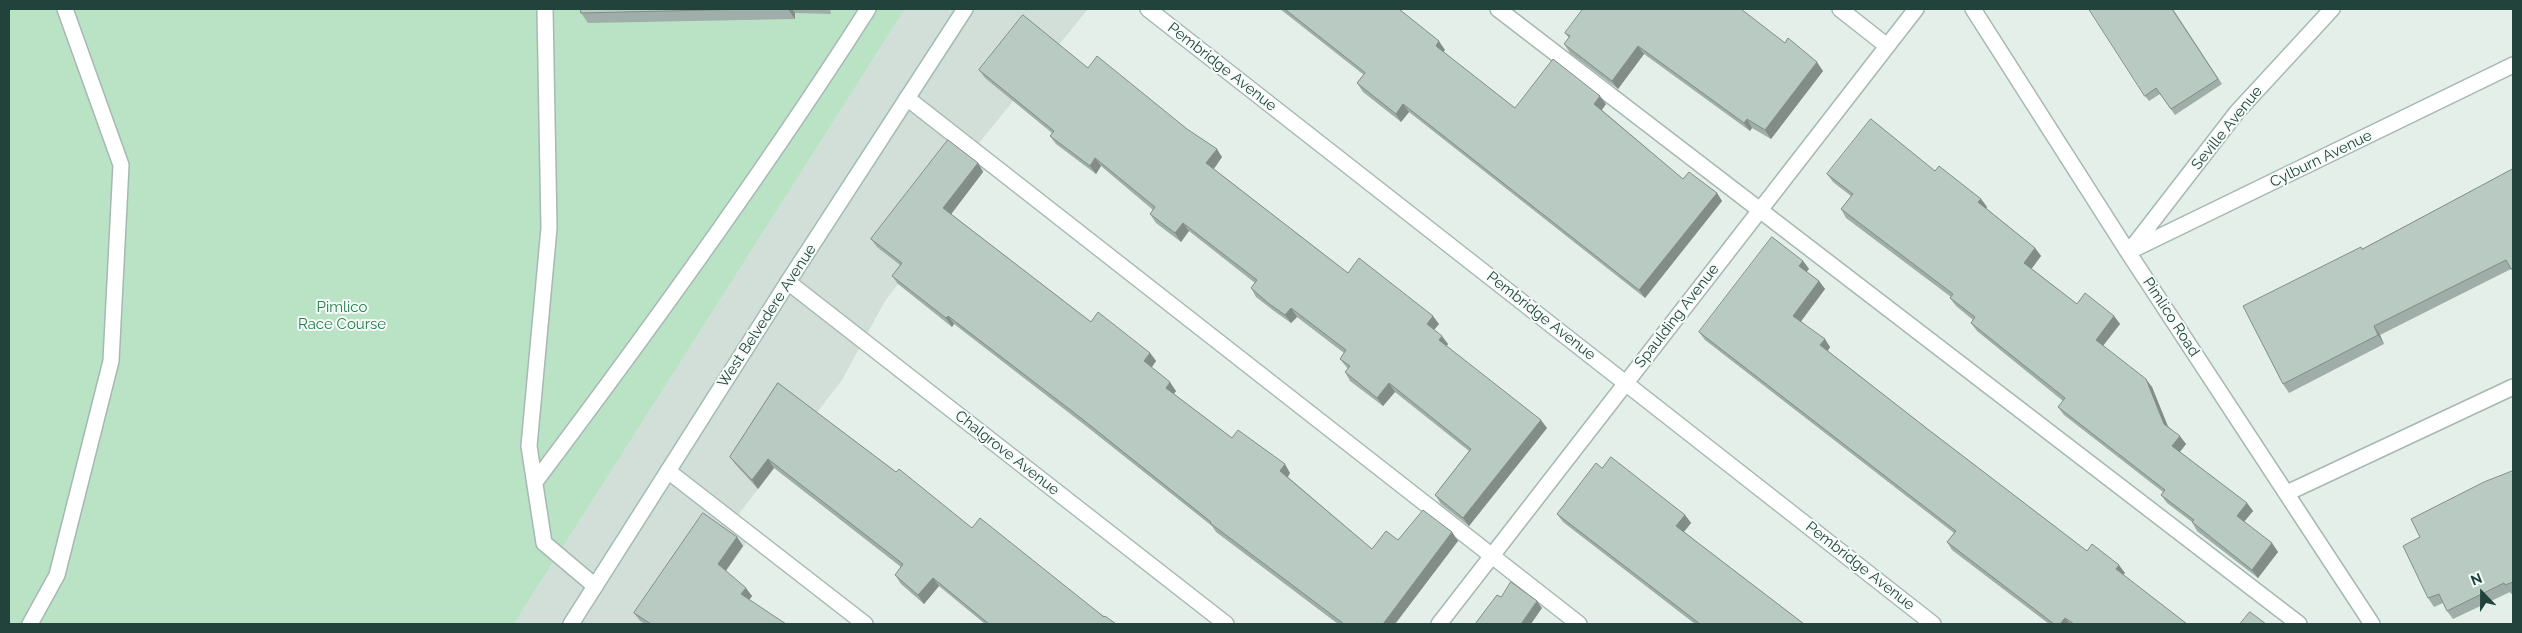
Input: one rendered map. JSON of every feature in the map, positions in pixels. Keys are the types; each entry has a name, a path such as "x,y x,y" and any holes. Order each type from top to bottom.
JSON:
{"street":[{"path":"30,624 57,575 111,361 121,165 65,9"},
{"path":"545,9 550,228 528,446 544,543 595,586"},
{"path":"535,482 658,319 799,118 868,9"},
{"name":"West Belvedere Avenue","path":"571,624 788,282 965,9"},
{"name":"Pembridge Avenue","path":"1148,9 1934,624"},
{"path":"1498,9 2299,624"},
{"path":"1840,9 1887,46"},
{"name":"Spaulding Avenue","path":"1439,624 1916,9"},
{"name":"Pimlico Road","path":"1973,9 2128,252 2372,624"},
{"name":"Seville Avenue","path":"2128,252 2237,112 2332,9"},
{"name":"Cylburn Avenue","path":"2128,252 2513,65"},
{"path":"907,98 1578,624"},
{"name":"Chalgrove Avenue","path":"788,282 1226,624"},
{"path":"2287,493 2513,388"},
{"path":"668,471 866,624"}],"shaded area":[{"path":"905,9 1088,9 975,148 989,159 984,171 885,301 842,380 735,519 753,534 687,624 514,624"}],"green space":[{"name":"Pimlico Race Course","path":"9,9 905,9 514,624 9,624"}],"building":[{"path":"581,9 750,9 581,13"},
{"path":"1285,9 1399,9 1439,41 1436,46 1515,108 1553,59 1600,96 1594,104 1683,179 1689,172 1717,193 1639,290 1403,104 1396,114 1357,83 1365,73"},
{"path":"1583,9 1741,9 1785,43 1788,38 1817,62 1765,130 1747,119 1744,123 1638,46 1612,81 1564,44 1570,36 1565,33"},
{"path":"2089,9 2172,9 2218,79 2171,109 2156,88 2145,96"},
{"path":"1023,15 1088,68 1097,56 1187,129 1217,149 1206,163 1348,273 1359,258 1433,316 1427,324 1442,336 1439,340 1541,420 1463,518 1435,495 1471,449 1389,383 1377,398 1345,372 1350,366 1340,359 1346,350 1291,308 1285,315 1268,303 1251,288 1257,280 1183,223 1175,233 1150,214 1155,207 1095,158 1090,166 1050,136 1054,131 979,70"},
{"path":"1871,119 1935,171 1939,166 1981,199 1978,202 2035,248 2024,263 2077,304 2085,293 2114,316 2096,340 2146,379 2164,424 2180,436 2172,446 2247,503 2237,516 2272,543 2252,570 2192,522 2194,520 2161,495 2165,490 2058,407 2065,398 1971,323 1975,317 1950,298 1953,294 1841,209 1853,194 1827,174"},
{"path":"948,140 978,163 943,208 1091,322 1098,312 1150,353 1144,361 1170,382 1166,388 1232,438 1238,430 1285,464 1280,471 1372,549 1386,531 1398,540 1423,510 1452,532 1383,624 1344,624 1210,523 1081,418 948,316 946,318 892,276 902,263 871,239"},
{"path":"2513,169 2513,268 2511,269 2506,260 2374,326 2378,335 2283,384 2243,306 2361,247 2362,249"},
{"path":"1772,237 1803,261 1799,266 1819,281 1793,316 1825,339 1820,345 2087,551 2092,544 2119,565 2116,569 2187,624 2074,624 2065,618 2060,624 2054,624 1947,542 1956,531 1699,332"},
{"path":"778,383 896,472 899,469 972,528 980,518 1104,617 1116,624 989,624 933,578 918,595 895,575 903,564 768,459 752,480 730,457"},
{"path":"1611,457 1685,515 1676,526 1804,624 1700,624 1557,514 1596,463 1602,468"},
{"path":"2513,471 2513,582 2505,585 2504,583 2447,611 2439,594 2428,598 2403,546 2420,537 2411,519 2484,482"},
{"path":"703,513 737,537 718,564 746,588 741,594 786,624 651,624 634,613"},
{"path":"1511,582 1537,601 1521,624 1475,624 1497,595 1501,597"},
{"path":"2250,612 2266,624 2240,624"}]}
